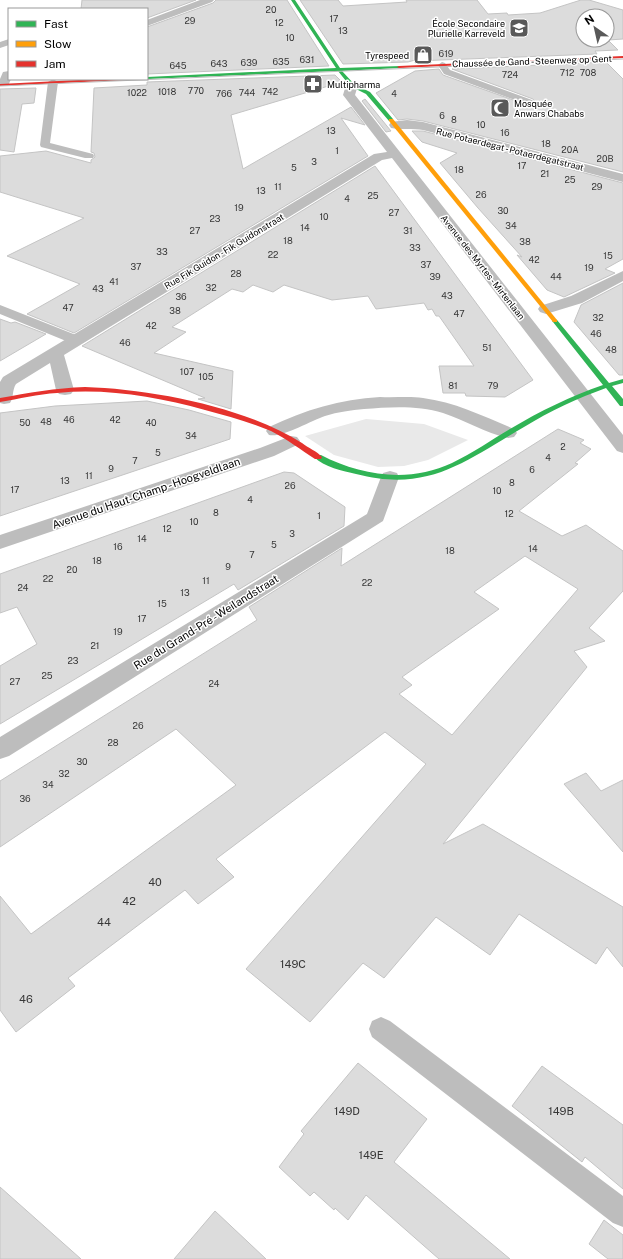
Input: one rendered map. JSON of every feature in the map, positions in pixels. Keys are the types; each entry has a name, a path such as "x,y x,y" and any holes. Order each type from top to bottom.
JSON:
{"street":[{"path":"148,23 209,0"},
{"name":"Avenue des Myrtes - Mirtenlaan","path":"293,0 338,69 352,85 368,93 623,404"},
{"name":"Chaussée de Gand - Steenweg op Gent","path":"148,78 316,71 406,63 442,65 623,57"},
{"path":"8,74 2,84 102,80"},
{"name":"Avenue des Myrtes - Mirtenlaan","path":"352,85 349,95 623,447"},
{"name":"Rue Potaerdegat - Potaerdegatstraat","path":"395,125 407,124 422,126 623,178"},
{"name":"Rue Fik Guidon - Fik Guidonstraat","path":"2,399 9,381 378,157 394,154"},
{"path":"546,309 559,307 581,298 623,275"},
{"path":"55,353 65,390"},
{"path":"2,399 65,390 94,390 159,397 187,403 275,431 328,462 353,471 390,477 431,474 447,468 558,405 607,384 623,381"},
{"path":"275,431 300,418 335,406 365,402 387,402 428,404 454,411 508,433"},
{"name":"Avenue du Haut-Champ - Hoogveldlaan","path":"0,542 267,452 291,441"},
{"name":"Rue du Grand-Pré - Weilandstraat","path":"0,749 376,517 390,477"}],"lane":[{"path":"442,65 447,72 529,102"},
{"path":"53,82 44,145 89,156"},
{"path":"0,309 76,340"},
{"path":"381,1029 623,1214"}],"shaded area":[{"path":"366,419 424,424 468,440 428,460 404,466 378,467 334,455 305,436"}],"building":[{"path":"82,0 196,0 148,18 148,8 81,8"},
{"path":"216,0 287,0 329,66 148,74 148,27 213,3"},
{"path":"300,0 338,0 343,6 407,2 406,0 477,0 488,14 507,13 508,15 540,13 581,0 589,0 623,10 623,39 615,40 615,8 575,8 575,48 615,47 618,50 595,51 597,54 415,60 408,62 343,64"},
{"path":"606,62 623,79 623,172 423,121 407,119 398,120 376,93 415,71 439,69 443,75 530,106 535,102 533,99 452,69"},
{"path":"335,75 342,82 231,115 243,169 351,107 365,125 341,118 368,156 74,333 27,314 80,284 7,256 84,218 0,192 0,156 46,151 91,163 91,160 95,157 94,153 91,152 94,88 147,85 147,82"},
{"path":"36,88 34,103 22,104 14,152 0,150 0,89"},
{"path":"365,99 391,131 386,132 362,101"},
{"path":"412,131 423,131 623,183 623,259 605,269 615,273 564,297 547,290 517,255 522,257 440,163 457,153 422,142"},
{"path":"375,166 533,380 505,397 466,396 465,393 443,393 439,366 474,366 439,316 436,316 432,309 428,310 424,303 376,309 368,296 332,300 284,285 273,292 253,285 243,292 232,289 172,327 186,332 154,353 233,371 231,409 198,399 205,398 82,346"},
{"path":"623,283 623,375 619,375 574,322 581,305"},
{"path":"0,319 11,323 15,322 46,334 0,361"},
{"path":"147,401 189,410 231,422 230,439 0,516 0,413 55,406"},
{"path":"558,429 584,440 580,443 591,449 575,463 578,464 519,511 562,536 586,525 623,551 623,591 589,628 605,641 574,651 587,667 443,844 483,824 623,907 623,967 607,947 596,964 519,914 490,955 436,917 384,978 363,963 310,1022 246,969 426,764 385,732 216,859 234,877 198,904 185,890 68,978 75,986 16,1032 0,1010 0,896 31,934 236,785 176,729 0,847 0,781 257,620 249,607 342,548 341,566","holes":["525,556 578,589 452,735 399,694 412,685 402,677 499,609 474,592"]},
{"path":"284,472 294,473 345,507 344,526 238,590 234,584 0,724 0,666 37,644 17,607 0,613 0,574"},
{"path":"586,773 601,791 623,780 623,852 564,784"},
{"path":"358,1063 427,1119 394,1162 510,1259 439,1259 366,1195 348,1220 314,1192 310,1196 279,1167 304,1134 301,1131"},
{"path":"542,1066 623,1125 623,1189 585,1157 582,1162 512,1106"},
{"path":"0,1187 81,1259 0,1259"},
{"path":"215,1211 266,1259 174,1259"},
{"path":"604,1220 623,1235 623,1259 608,1259 589,1244"}],"tram line":[{"path":"148,80 623,59"},
{"path":"0,86 138,80"}],"traffic: fast":[{"path":"293,0 340,71 352,85 368,93 391,120"},
{"path":"148,78 399,67"},
{"path":"555,321 623,404"},
{"path":"318,457 348,470 381,477 415,476 431,473 447,468 463,460 565,402 608,385 623,381"}],"traffic: slow":[{"path":"391,120 555,321"}],"traffic: jam":[{"path":"399,67 623,57"},
{"path":"0,85 106,80"},
{"path":"0,400 50,391 85,389 159,397 213,410 274,430 318,457"}],"place":[{"name":"École Secondaire Plurielle Karreveld","path":"519,28"},
{"name":"Tyrespeed","path":"423,55"},
{"name":"Multipharma","path":"313,84"},
{"name":"Mosquée Anwars Chababs","path":"500,108"}]}
